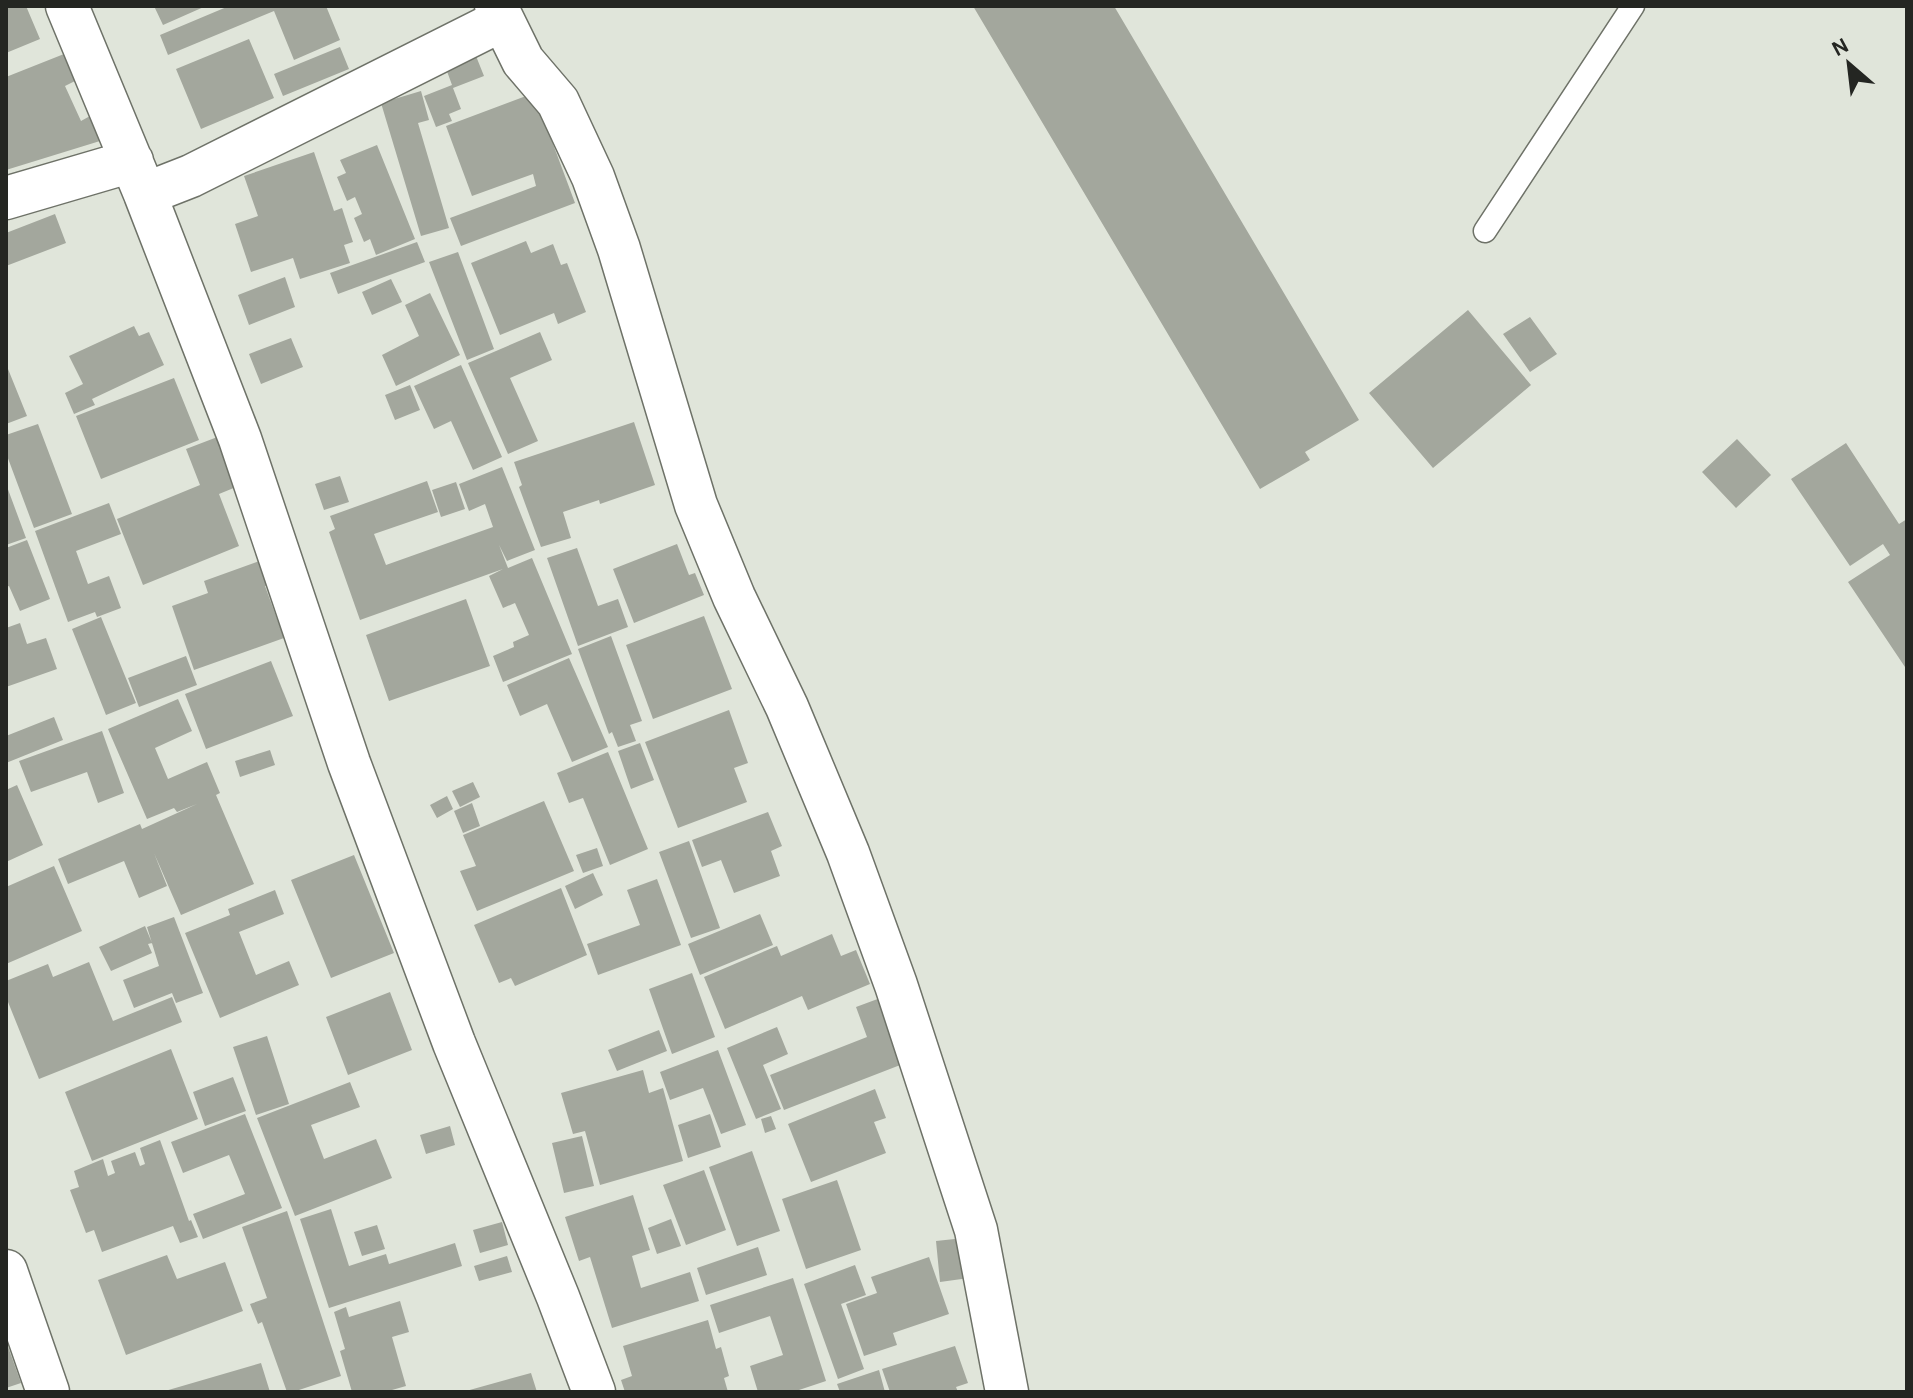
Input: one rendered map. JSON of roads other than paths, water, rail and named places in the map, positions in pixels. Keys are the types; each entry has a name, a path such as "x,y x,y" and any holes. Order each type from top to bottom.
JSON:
{"street":[{"path":"67,6 139,177 240,439 349,763 454,1043 594,1392"},
{"path":"6,198 139,177 191,176 499,13 523,61 558,102 593,177 619,249 696,505 734,597 787,707 848,853 896,985 976,1230 1007,1392"},
{"path":"6,1271 48,1392"}],"lane":[{"path":"1485,231 1633,6"}]}
